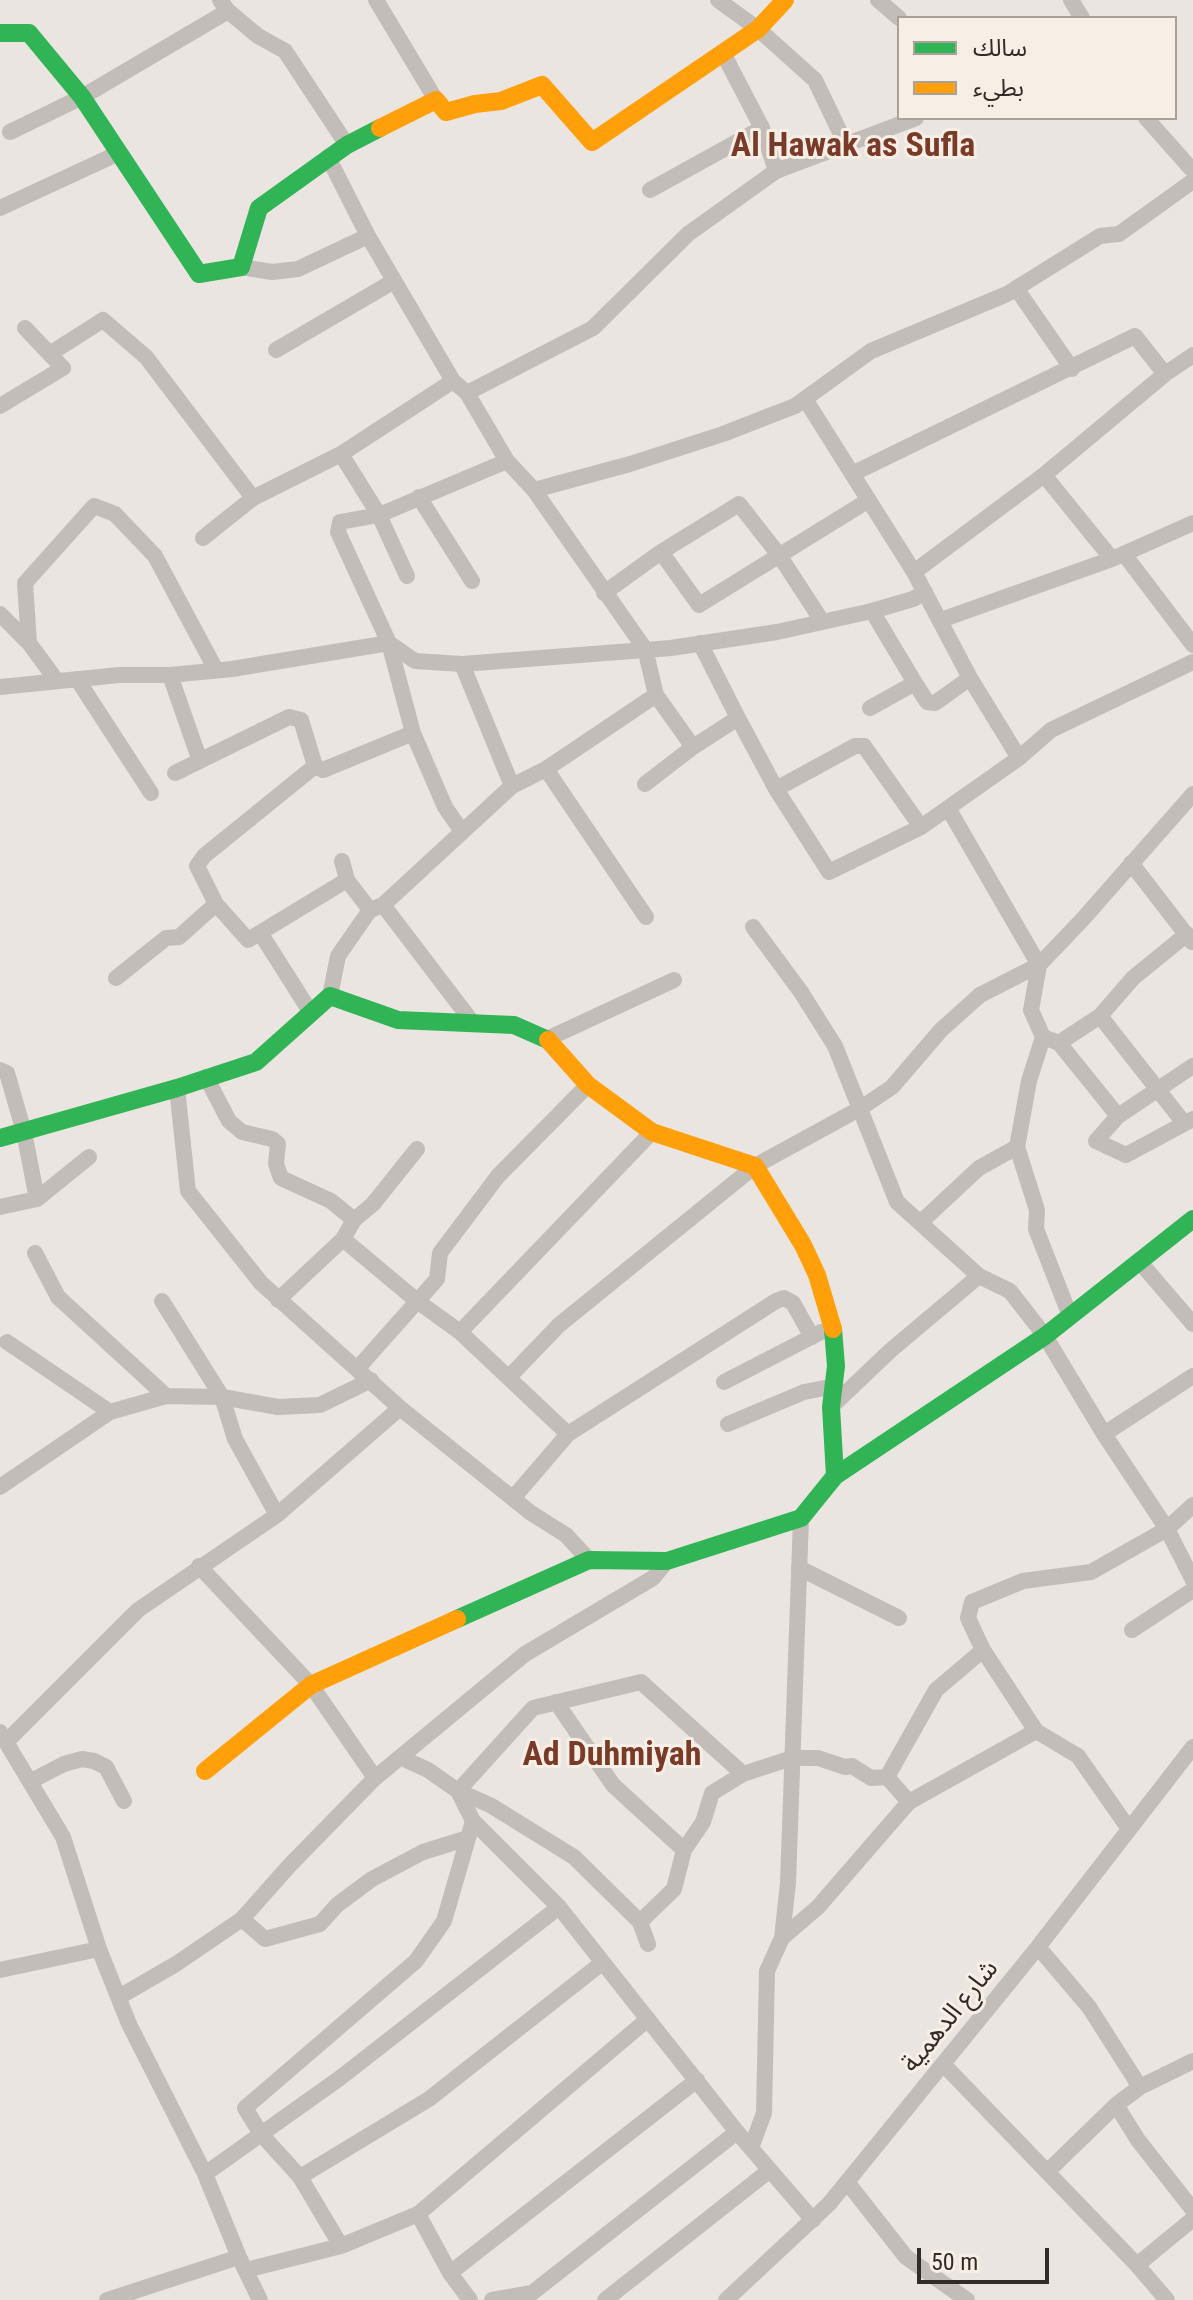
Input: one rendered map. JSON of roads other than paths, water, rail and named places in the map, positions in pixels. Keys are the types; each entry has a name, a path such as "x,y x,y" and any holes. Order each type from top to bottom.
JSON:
{"street":[{"path":"376,0 446,112 501,101 542,85 592,142 758,29 785,0"},
{"path":"718,0 758,29 815,80 846,145"},
{"path":"878,0 897,16"},
{"path":"10,132 82,97 224,6 258,36 285,51 347,145"},
{"path":"0,33 29,33 82,97 199,274 241,267 272,272 298,269 368,236"},
{"path":"723,53 762,128 776,171"},
{"path":"241,267 259,208 347,145 436,100"},
{"path":"467,393 593,328 688,234 776,171 911,120"},
{"path":"1148,120 1193,171"},
{"path":"650,190 762,128"},
{"path":"0,208 119,153"},
{"path":"328,157 368,236 453,381 467,393 507,461 534,490 645,649 656,695 693,747"},
{"path":"534,490 630,464 723,434 795,406 871,351 1016,288 1100,236 1119,234 1193,181"},
{"path":"276,350 394,281"},
{"path":"1016,288 1072,369"},
{"path":"51,353 103,320 146,357 253,498"},
{"path":"0,406 63,368 25,328"},
{"path":"852,474 1135,336 1165,374"},
{"path":"914,572 1044,475 1165,374 1193,355"},
{"path":"203,538 253,498 341,454 453,381"},
{"path":"805,399 914,572 970,678 1019,758"},
{"path":"341,454 379,515 407,576"},
{"path":"461,830 445,807 413,733 389,643 338,532 340,522 379,515 507,461"},
{"path":"1044,475 1193,645"},
{"path":"419,497 472,581"},
{"path":"661,552 699,605 869,500"},
{"path":"604,593 661,552 739,504 779,555 822,621"},
{"path":"29,643 25,583 94,506 115,514 155,556 216,670"},
{"path":"941,620 1118,557 1193,523"},
{"path":"0,687 119,675 170,675 216,670 389,643 415,661 462,664 645,649 777,632 872,611 913,599 925,592"},
{"path":"872,611 927,702 935,703 970,678"},
{"path":"0,614 29,643 57,681"},
{"path":"700,643 776,789 829,872 921,827 1019,758 1051,730 1193,662"},
{"path":"462,664 512,786"},
{"path":"170,675 200,761"},
{"path":"77,679 151,793"},
{"path":"870,708 915,683"},
{"path":"0,1138 177,1088 256,1062 330,996 338,956 376,907 512,786 546,769 656,695"},
{"path":"175,773 289,717 301,720 315,766 323,770 413,733"},
{"path":"645,784 738,718"},
{"path":"776,789 855,746 864,746 921,827"},
{"path":"315,766 204,856 197,866 216,904 248,940 347,880"},
{"path":"546,769 646,917"},
{"path":"509,1377 559,1325 755,1166 861,1108 892,1087 941,1030 980,995 1039,965 1193,794"},
{"path":"948,808 1039,965 1031,1010 1043,1037 1029,1081 1017,1147 1037,1210 1036,1229 1070,1316"},
{"path":"342,861 347,880 376,907 473,1023"},
{"path":"1059,1043 1100,1016 1133,978 1190,939 1131,863"},
{"path":"116,978 166,938 179,937 216,904"},
{"path":"753,927 801,992 835,1046 897,1202 979,1276 1010,1291 1045,1336 1104,1434 1167,1529 1193,1580"},
{"path":"261,934 311,1013"},
{"path":"547,1039 674,980"},
{"path":"330,996 398,1020 514,1025 547,1039 588,1085 652,1132 755,1166 803,1245 817,1275 833,1326 835,1386 831,1407 835,1476"},
{"path":"1100,1016 1158,1088 1188,1121 1126,1155 1096,1141 1118,1116 1158,1088 1193,1066"},
{"path":"1043,1037 1059,1043 1118,1116"},
{"path":"0,1070 7,1073 24,1132 37,1199"},
{"path":"206,1077 229,1121 242,1132 272,1139 278,1144 276,1164 281,1178 331,1201 354,1220"},
{"path":"0,1487 110,1412 166,1396 222,1397 278,1407 320,1405 364,1375 417,1301 437,1279 440,1253 498,1176 588,1085"},
{"path":"177,1088 188,1191 261,1283 400,1408 531,1513 566,1535 589,1560"},
{"path":"460,1332 652,1132"},
{"path":"920,1223 979,1168 1017,1147"},
{"path":"278,1300 343,1239 354,1220 373,1204 417,1149"},
{"path":"0,1207 37,1199 89,1157"},
{"path":"205,1771 311,1685 589,1560 667,1561 801,1518 835,1476 1045,1336 1193,1219"},
{"path":"343,1239 417,1301 460,1332 568,1434"},
{"path":"35,1253 58,1297 166,1396"},
{"path":"1139,1261 1193,1324"},
{"path":"831,1407 891,1350 979,1276"},
{"path":"514,1497 568,1434 776,1301 784,1298 793,1303 812,1337"},
{"path":"162,1301 222,1397 235,1439 277,1515"},
{"path":"724,1382 833,1326"},
{"path":"7,1342 110,1412"},
{"path":"1104,1434 1193,1376"},
{"path":"728,1424 804,1392 835,1386"},
{"path":"260,2300 205,2174 129,2024 99,1949 63,1837 3,1737 138,1610 277,1515 400,1408"},
{"path":"1129,1829 1078,1756 1036,1731 983,1650 968,1618 972,1602 1023,1581 1091,1572 1167,1529 1193,1505"},
{"path":"751,2148 764,2113 767,1971 782,1938 788,1883 801,1518"},
{"path":"119,1997 176,1964 242,1919 375,1778 525,1654 653,1578 667,1561"},
{"path":"199,1566 311,1685 375,1778"},
{"path":"799,1568 899,1618"},
{"path":"1132,1630 1193,1590"},
{"path":"887,1777 936,1690 983,1650"},
{"path":"458,1791 533,1708 641,1682 743,1774"},
{"path":"556,1702 613,1785 684,1850"},
{"path":"782,1938 818,1907 909,1802 1036,1731"},
{"name":"شارع الدهمية","path":"734,2297 847,2182 1038,1947 1193,1747"},
{"path":"402,1758 428,1770 458,1791 490,1805 574,1857 640,1922 648,1944"},
{"path":"640,1922 674,1889 684,1850 703,1822 712,1793 743,1774 792,1758 818,1758 845,1767 852,1766 871,1778 887,1777"},
{"path":"31,1781 64,1764 82,1759 94,1761 106,1767 124,1801"},
{"path":"887,1777 909,1802"},
{"path":"458,1791 473,1821 559,1907 737,2132 813,2220"},
{"path":"341,2246 300,2177 261,2134 245,2108 416,1961 444,1921 473,1821"},
{"path":"242,1919 265,1939 320,1924 337,1905 372,1879 423,1852 468,1838"},
{"path":"205,2174 340,2078 559,1907"},
{"path":"1038,1947 1089,2007 1140,2087"},
{"path":"0,1970 99,1949"},
{"path":"300,2177 429,2099 602,1963"},
{"path":"107,2300 242,2264 341,2246 418,2214 648,2019"},
{"path":"1047,2172 1116,2105 1140,2087 1193,2061"},
{"path":"944,2065 1167,2300"},
{"path":"450,2273 697,2080"},
{"path":"1116,2105 1138,2140 1193,2210"},
{"path":"492,2300 532,2293 737,2132"},
{"path":"605,2300 770,2170"},
{"path":"847,2182 906,2257 962,2298"},
{"path":"418,2214 450,2273 470,2300"},
{"path":"1137,2265 1193,2219"}],"district":[{"name":"Al Hawak as Sufla","path":"853,147"},
{"name":"Ad Duhmiyah","path":"612,1756"}]}
